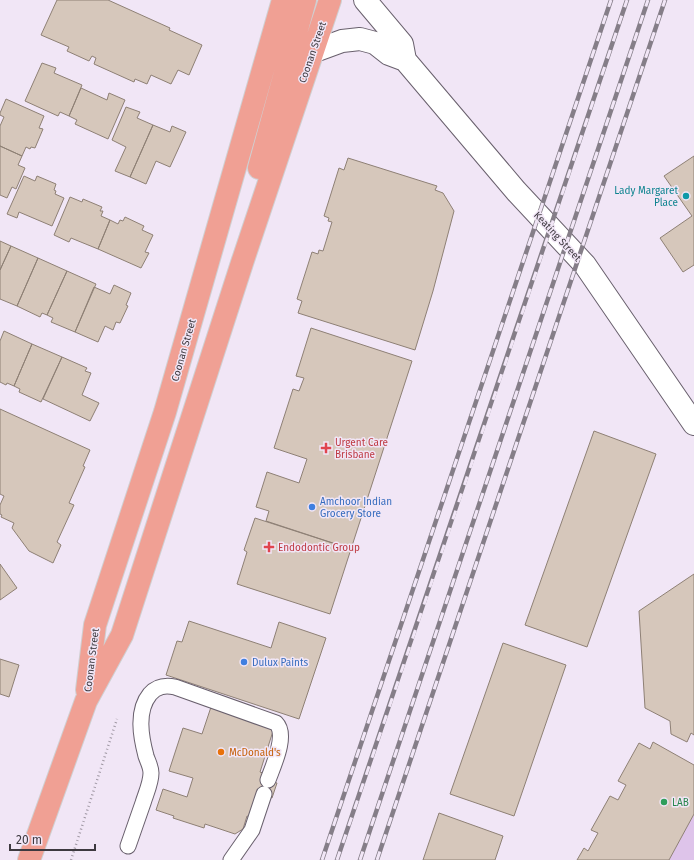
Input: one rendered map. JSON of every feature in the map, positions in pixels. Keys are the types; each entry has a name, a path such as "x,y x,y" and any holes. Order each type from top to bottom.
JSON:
{"main road":[{"name":"Coonan Street","path":"86,701 95,625 165,412 283,0"},
{"name":"Coonan Street","path":"242,264 243,227 305,0"},
{"name":"Coonan Street","path":"29,860 86,701 122,634 242,264 330,0"}],"street":[{"name":"Keating Street","path":"366,0 402,44 405,60"},
{"name":"Keating Street","path":"312,52 342,41 360,39 375,43 389,54 405,60 516,191 585,265 694,424"}],"lane":[{"path":"128,846 148,787 151,772 141,734 140,726 142,716 148,696 152,692 164,686 175,687 276,723 280,727 282,738 252,830 230,860"}],"shaded area":[{"path":"694,814 694,860 669,860"}],"building":[{"path":"57,0 108,0 170,28 169,30 202,45 189,75 178,70 171,84 151,75 147,84 135,79 134,82 94,64 96,58 92,56 89,61 67,51 69,47 41,35"},
{"path":"42,63 56,68 54,73 82,85 69,116 60,112 58,116 25,101"},
{"path":"81,88 107,100 109,93 125,100 108,139 75,124 77,120 69,116"},
{"path":"6,99 44,116 39,128 43,129 35,148 31,147 30,149 26,147 22,156 0,146 0,126 4,117 0,115 0,113"},
{"path":"126,107 140,112 137,118 153,125 130,177 115,171 126,147 112,140"},
{"path":"153,125 170,132 172,126 186,132 170,167 156,161 146,184 130,177"},
{"path":"0,146 22,156 18,165 25,168 16,189 12,187 7,198 0,195"},
{"name":"Lady Margaret Place","path":"694,156 694,265 683,272 660,238 692,216 664,176"},
{"path":"348,158 437,186 435,190 443,193 454,211 433,291 415,350 298,313 302,301 297,299 312,252 318,254 319,250 323,251 332,222 328,221 329,218 324,216 339,168 344,170"},
{"path":"24,176 35,181 37,176 56,184 54,190 56,191 55,194 64,198 52,226 19,212 17,218 7,214"},
{"path":"70,197 82,202 83,199 102,207 100,211 103,211 101,216 110,220 98,249 71,238 69,242 54,235"},
{"path":"125,217 144,226 142,230 153,235 145,252 149,253 141,268 98,249 110,220 118,224 120,220 123,221"},
{"path":"0,241 11,246 0,270"},
{"path":"11,246 38,258 17,306 0,299 0,270"},
{"path":"38,258 67,271 47,315 42,313 40,317 17,306"},
{"path":"67,271 96,284 75,332 51,322 53,318 47,315"},
{"path":"114,285 131,293 126,305 128,306 120,323 116,322 113,330 105,326 98,342 75,332 94,287 110,294"},
{"path":"311,328 412,361 351,549 266,521 269,511 256,507 267,472 299,483 307,459 274,448 293,389 299,391 304,378 296,376"},
{"path":"4,331 32,344 14,386 7,383 6,385 0,382 0,341"},
{"path":"32,344 62,357 41,402 19,392 20,389 14,386"},
{"path":"62,357 87,368 85,371 91,373 82,395 99,403 90,421 43,399"},
{"path":"0,409 90,450 83,466 85,467 69,503 74,505 57,542 61,545 53,563 29,551 12,528 14,523 1,517 0,505 4,496 0,494"},
{"path":"594,431 656,454 587,647 525,625"},
{"path":"255,518 351,549 330,614 237,584 247,552 244,550"},
{"path":"0,564 17,588 0,600"},
{"path":"694,574 694,735 691,733 687,742 671,734 670,721 645,708 639,611"},
{"name":"Dulux Paints","path":"189,621 271,648 279,622 326,638 299,719 166,675 177,641 182,642"},
{"path":"503,643 566,665 514,816 450,794"},
{"path":"0,659 19,665 9,697 0,694"},
{"name":"McDonald's","path":"211,707 274,728 260,772 263,773 261,778 277,783 272,798 264,794 250,817 247,816 243,829 235,834 205,824 204,828 173,818 174,816 156,810 163,789 187,797 193,778 169,771 183,728 202,734"},
{"path":"653,742 694,765 694,814 669,860 577,860 584,848 588,851 598,833 591,830 610,796 618,800 626,785 618,781 639,743 650,749"},
{"path":"439,813 503,836 495,860 423,860"}],"railway":[{"path":"322,860 611,0"},
{"path":"337,860 447,538 627,0"},
{"path":"360,860 648,0"},
{"path":"377,860 665,0"}],"place":[{"name":"Lady Margaret Place","path":"686,196"},
{"name":"Urgent Care Brisbane","path":"326,448"},
{"name":"Amchoor Indian Grocery Store","path":"312,507"},
{"name":"Endodontic Group","path":"269,547"},
{"name":"Dulux Paints","path":"244,662"},
{"name":"McDonald's","path":"221,752"},
{"name":"LAB","path":"664,802"}]}
